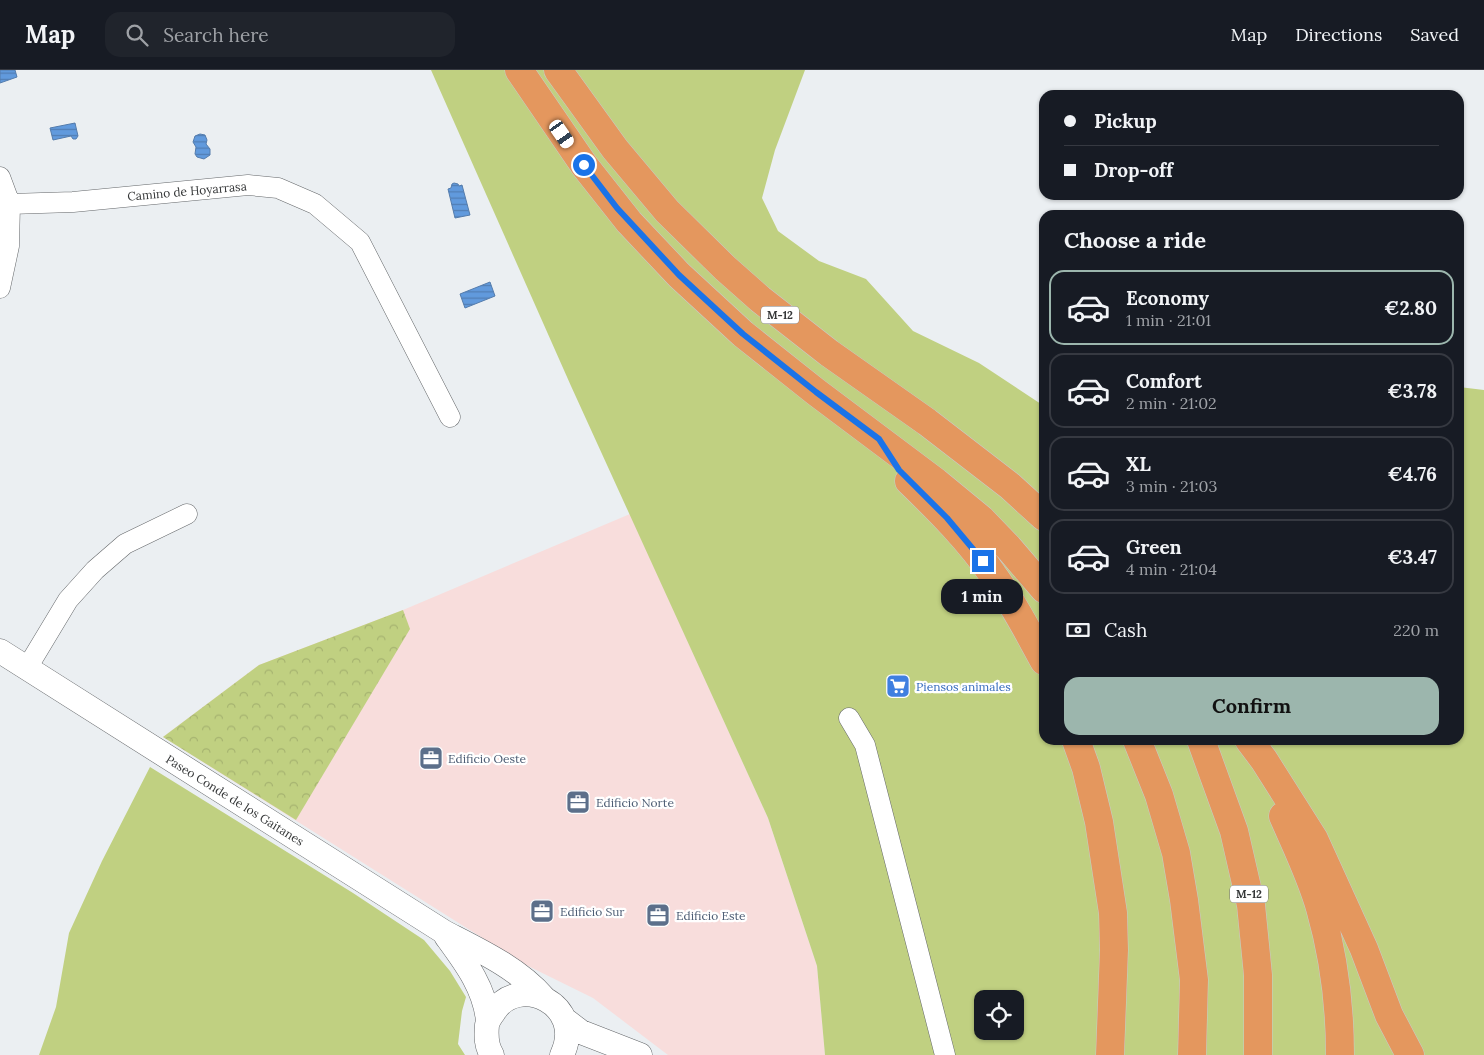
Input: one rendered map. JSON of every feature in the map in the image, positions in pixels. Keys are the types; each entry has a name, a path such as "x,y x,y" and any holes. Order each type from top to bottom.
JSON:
{"highway":[{"path":"519,70 550,118 595,179 629,222 679,275 743,334 816,392 936,482 981,519 1039,583"},
{"name":"M-12","path":"558,70 615,149 667,211 725,268 760,299 828,353 927,422 1010,486 1039,512"},
{"path":"879,439 899,470 947,518 994,576 1039,652"},
{"path":"1078,745 1086,768 1099,822 1113,913 1114,959 1110,1055"},
{"path":"1139,745 1159,795 1176,853 1194,980 1192,1055"},
{"name":"M-12","path":"1203,745 1234,831 1251,904 1258,975 1258,1055"},
{"path":"1242,745 1283,816 1320,906 1337,988 1340,1055"},
{"path":"1253,745 1314,838 1364,949 1389,1015 1410,1055"}],"street":[{"path":"0,177 10,204 9,246 0,288"},
{"name":"Camino de Hoyarrasa","path":"10,204 73,202 248,185 278,188 315,204 360,242 450,417"},
{"path":"26,668 68,600 95,570 125,544 187,514"},
{"name":"Paseo Conde de los Gaitanes","path":"0,651 444,932 491,956 534,987 559,1010 564,1019 581,1032 640,1055"},
{"path":"849,718 865,745 946,1055"},
{"name":"Paseo Conde de los Gaitanes","path":"444,932 471,971 487,1006 486,1036 492,1055"},
{"path":"488,1021 497,1007 510,998 527,994 544,998"},
{"path":"562,1055 566,1046 567,1032 564,1019"}],"shaded area":[{"path":"630,514 768,818 817,966 825,1055 668,1055 593,998 524,964 163,737 259,665 403,610"}],"green space":[{"path":"431,70 805,70 775,150 762,198 778,231 819,261 866,279 913,331 979,363 1039,403 1039,745 1464,745 1464,388 1484,390 1484,1055 825,1055 817,966 768,818 571,386"},
{"path":"403,610 410,629 296,820 163,737 259,665"},
{"path":"150,767 353,893 424,940 450,971 466,997 462,1011 458,1044 465,1055 39,1055 56,1007 69,933 102,861"}],"water":[{"path":"0,70 15,70 17,77 0,83"},
{"path":"75,123 78,136 76,139 73,139 71,136 53,140 50,128"},
{"path":"205,135 206,144 210,149 210,155 204,159 197,157 195,154 196,147 193,142 195,136"},
{"path":"454,183 459,186 462,185 470,215 455,218 448,189"},
{"path":"490,282 495,296 465,308 460,294"}],"place":[{"name":"Piensos animales","path":"898,686"},
{"name":"Edificio Oeste","path":"431,758"},
{"name":"Edificio Norte","path":"578,802"},
{"name":"Edificio Sur","path":"542,911"},
{"name":"Edificio Este","path":"658,915"}],"route":[{"path":"584,165 629,222 679,275 743,334 879,439 899,470 947,518 983,561"}]}
